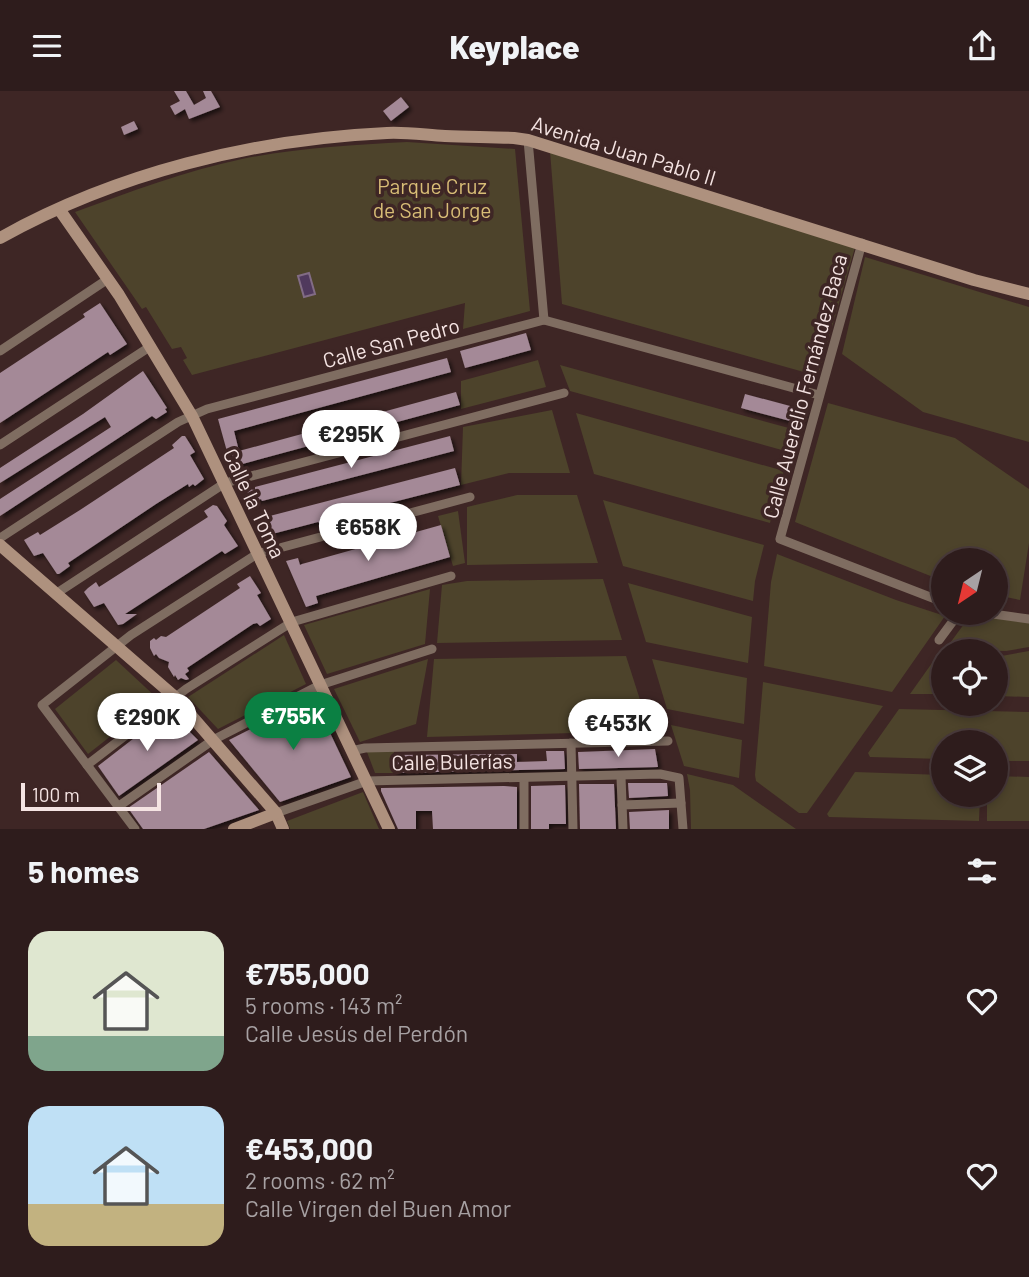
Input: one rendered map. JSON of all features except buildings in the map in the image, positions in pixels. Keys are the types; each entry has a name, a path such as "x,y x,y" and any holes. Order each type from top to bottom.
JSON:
{"street":[{"name":"Avenida Juan Pablo II","path":"0,238 79,198 204,160 318,139 389,133 528,140 1029,294"},
{"path":"528,140 544,320 818,395"},
{"name":"Calle la Toma","path":"59,209 108,279 192,416 389,829"},
{"name":"Calle Auerelio Fernández Baca","path":"862,243 780,539 931,597"},
{"path":"0,351 108,279"},
{"name":"Calle San Pedro","path":"0,538 178,422 207,409 544,320"},
{"path":"0,445 151,346"},
{"path":"57,593 225,483 564,393"},
{"path":"135,829 42,705 117,645 257,554 470,497"},
{"path":"0,545 175,697 276,813 283,829"},
{"path":"87,765 175,697 292,622 451,576"},
{"path":"1008,616 1029,619"},
{"path":"940,639 951,625"},
{"path":"119,806 213,740 320,685 432,649"},
{"path":"351,751 365,748 668,741"},
{"path":"571,743 573,829"},
{"name":"Calle Bulerías","path":"234,829 367,781 660,774 680,778 681,803"},
{"path":"621,777 623,829"},
{"path":"524,779 524,829"},
{"path":"622,805 681,803 683,829"}],"green space":[{"name":"Parque Cruz de San Jorge","path":"407,142 515,149 530,311 463,329 465,303 192,375 183,360 187,358 181,347 172,349 146,307 142,309 75,212 179,176 242,159 304,150"},
{"path":"550,151 856,244 818,376 562,304"},
{"path":"865,257 1029,307 1029,442 923,412 842,354"},
{"path":"538,360 546,387 461,409 461,381"},
{"path":"560,365 796,430 789,452 570,391"},
{"path":"828,403 955,438 1029,489 1029,543 1020,600 1008,598 1008,548 931,548 931,576 795,522"},
{"path":"552,410 570,473 509,473 461,485 463,427"},
{"path":"576,413 784,471 770,523 594,474"},
{"path":"517,495 577,495 598,563 467,565 467,507"},
{"path":"603,500 764,545 753,601 623,566"},
{"path":"458,511 465,563 453,566 438,516"},
{"path":"777,554 931,611 931,625 939,625 892,692 764,666 771,582"},
{"path":"603,579 622,640 437,643 442,585 467,581"},
{"path":"628,583 752,617 748,663 646,642"},
{"path":"430,589 425,644 327,674 304,625"},
{"path":"1008,619 1029,622 1029,647 1008,651 1008,639 953,639 963,625 1008,625"},
{"path":"284,635 306,684 218,729 188,697"},
{"path":"1029,651 1029,697 1008,696 1008,655"},
{"path":"626,656 650,731 427,737 434,659"},
{"path":"428,659 416,724 360,742 334,689"},
{"path":"652,659 747,678 744,724 667,709"},
{"path":"116,660 158,699 88,754 55,709"},
{"path":"931,664 931,694 910,694"},
{"path":"763,682 883,706 807,813 799,813 756,781"},
{"path":"899,709 931,710 931,716 1008,716 1008,712 1029,712 1029,761 1008,761 1008,730 931,730 931,759 870,757 868,753"},
{"path":"671,725 742,740 739,778 684,766"},
{"path":"394,751 394,773 375,773 367,752"},
{"path":"855,772 931,775 931,807 980,807 979,821 829,817 827,814"},
{"path":"687,774 733,785 796,829 691,829"},
{"path":"1008,776 1029,777 1029,821 987,821 987,807 1008,807"},
{"path":"363,792 379,829 290,829 287,821"}],"shaded area":[{"path":"309,273 315,294 304,297 298,276"}]}
